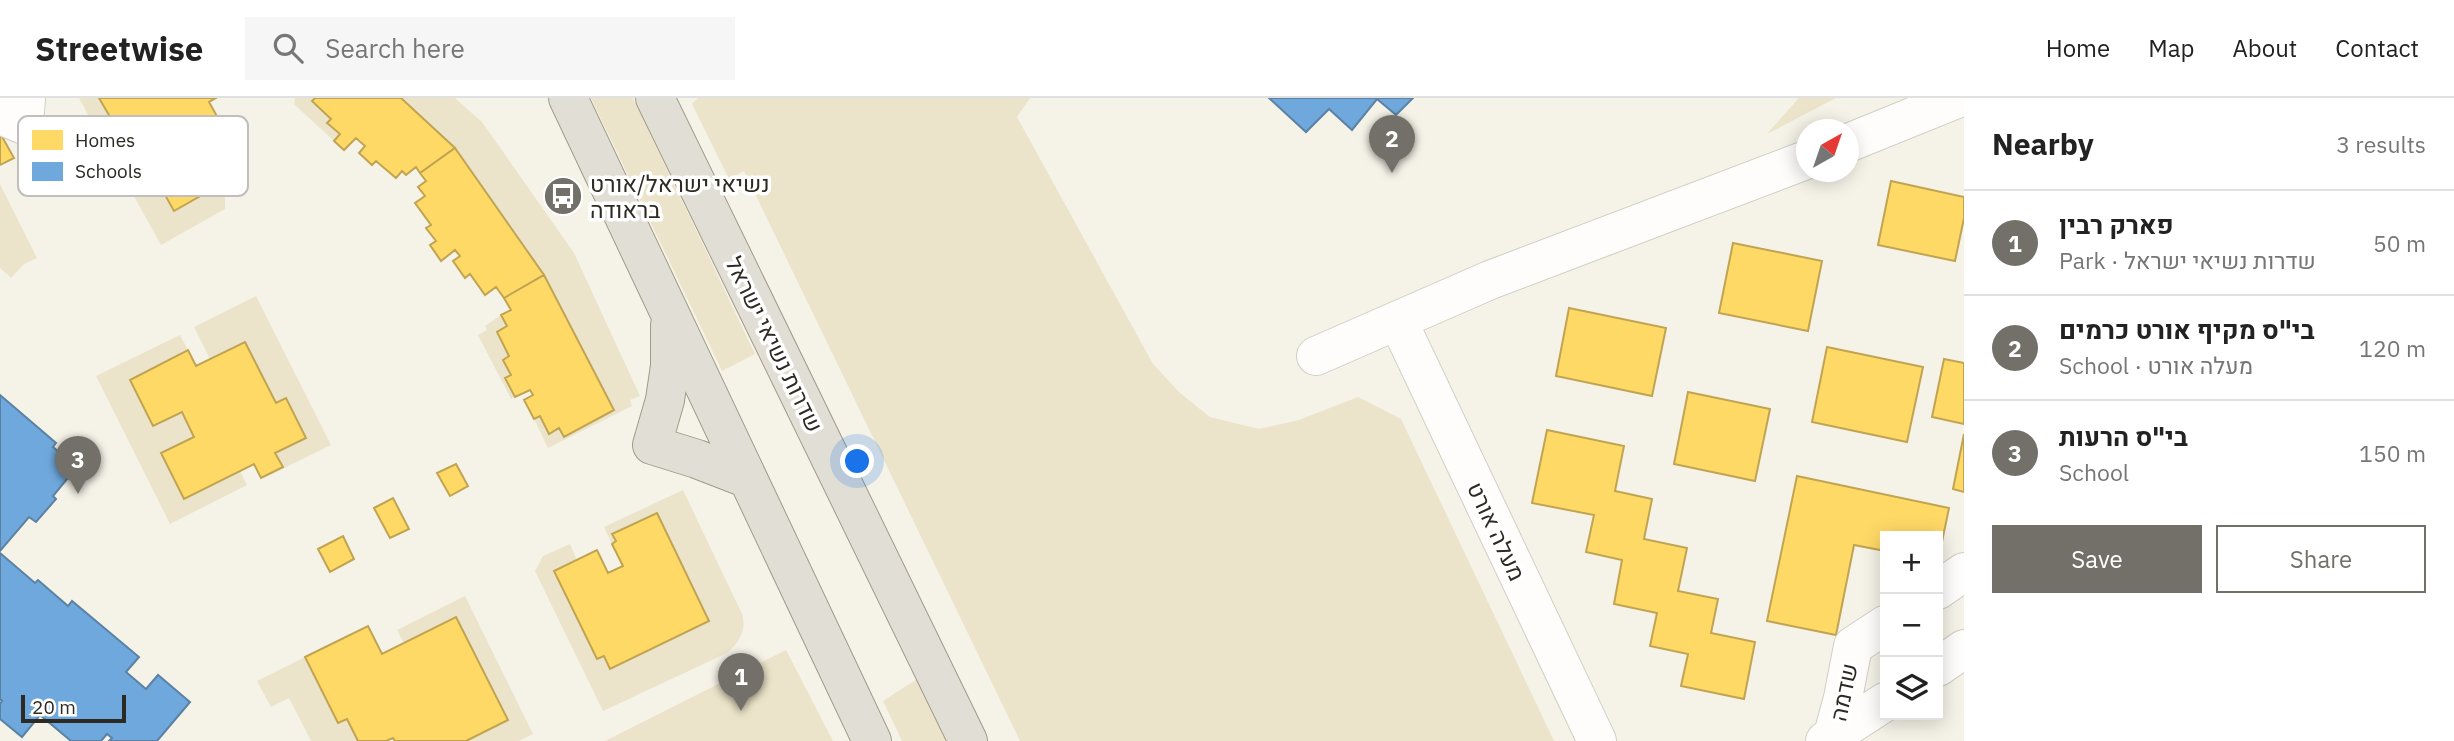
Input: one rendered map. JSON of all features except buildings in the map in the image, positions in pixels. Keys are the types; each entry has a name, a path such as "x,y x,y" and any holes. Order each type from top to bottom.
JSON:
{"main road":[{"path":"568,98 872,741"},
{"name":"שדרות נשיאי ישראל","path":"655,98 968,741"},
{"path":"670,316 667,390 652,445 746,478"}],"street":[{"path":"25,116 26,98"},
{"path":"1859,139 1959,98"},
{"path":"0,116 18,123"},
{"path":"1316,356 1490,279 1796,164"},
{"name":"מעלה אורט","path":"1398,321 1597,741"},
{"path":"1943,587 1964,572"},
{"name":"שדמה","path":"1831,739 1843,698 1853,646 1880,628"},
{"path":"1943,664 1964,649"},
{"name":"שדמה","path":"1831,739 1880,705"}],"shaded area":[{"path":"79,98 99,98 110,116 89,116"},
{"path":"295,98 315,98 312,102 331,119 327,124 340,134 334,141 294,104"},
{"path":"401,98 455,98 482,122 574,253 640,396 630,400 632,406 548,448 534,419 540,416 549,434 559,428 564,436 614,410 516,236 455,148"},
{"path":"591,98 633,98 755,354 722,371"},
{"path":"698,98 1030,98 1017,117 1153,364 1180,393 1210,417 1259,429 1299,420 1358,397 1401,419 1554,741 1020,741 744,171 729,179 692,104"},
{"path":"1836,98 1767,134 1798,99"},
{"path":"0,184 37,258 24,264 11,278 0,268"},
{"path":"134,196 166,196 174,210 200,196 225,196 225,209 161,245"},
{"path":"256,296 331,445 262,479 282,467 275,453 306,437 286,399 276,403 245,342 210,359 194,327"},
{"path":"501,315 507,326 497,332 509,356 503,360 511,375 505,378 515,397 511,399 478,335 487,330 485,326"},
{"path":"180,335 188,350 130,380 153,426 182,412 194,437 161,454 184,498 240,471 247,485 170,524 96,376"},
{"path":"683,490 742,614 741,635 727,653 603,711 535,571 543,556 570,544 577,560 554,572 597,659 604,656 610,669 709,622 657,513 613,534 616,541 612,544 604,527"},
{"path":"465,596 533,734 519,741 466,741 508,720 457,617 404,643 397,630"},
{"path":"786,650 833,741 605,741"},
{"path":"305,657 338,723 347,719 358,741 311,741 289,698 271,707 257,681"},
{"path":"917,679 946,741 902,741 883,701"}],"place":[{"name":"בי\"ס מקיף אורט כרמים","path":"1392,173"},
{"name":"נשיאי ישראל/אורט בראודה","path":"563,196"},
{"name":"בי\"ס הרעות","path":"78,494"},
{"name":"פארק רבין","path":"741,711"}]}
